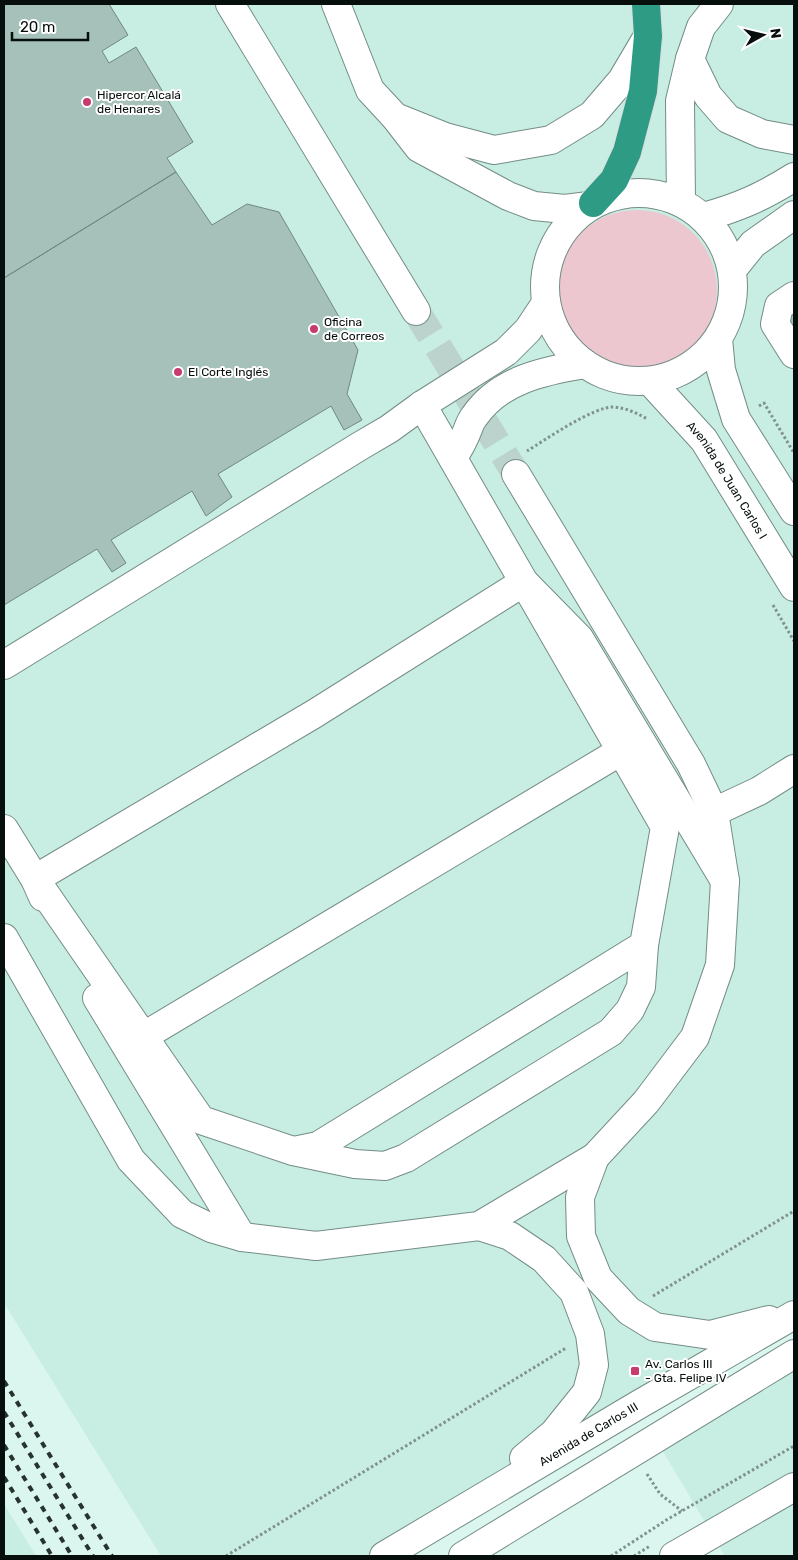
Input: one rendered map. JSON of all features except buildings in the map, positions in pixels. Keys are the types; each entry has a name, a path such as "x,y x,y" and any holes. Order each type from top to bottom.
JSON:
{"highway":[{"path":"591,205 614,180 627,152 643,91 648,36 646,4"}],"street":[{"path":"230,4 416,311"},
{"path":"336,4 370,90 395,117 419,148 508,196 534,206 565,209 591,205 622,193 652,193 681,202 703,217 722,241 732,270 733,294 728,318 718,339 700,360 676,374 650,381 627,381 605,375 585,364 566,348 553,327 546,303 545,274 553,246 570,221 591,205"},
{"path":"681,202 680,101 690,60 701,27 719,4"},
{"path":"395,117 445,138 494,150 551,140 592,116 622,80 648,36"},
{"path":"690,60 708,96 728,119 762,134 794,140"},
{"path":"703,217 731,210 766,194 794,177"},
{"path":"732,270 753,244 794,217"},
{"path":"794,296 779,306 775,324 794,354"},
{"path":"4,665 389,429 422,405 506,352 528,330 546,303"},
{"path":"718,339 721,370 736,419 794,511"},
{"path":"453,458 473,417 496,393 522,379 553,369 585,364"},
{"name":"Avenida de Juan Carlos I","path":"650,381 704,440 794,587"},
{"path":"4,829 35,880 201,1120 293,1151 355,1164 385,1166 406,1158 611,1032 630,1010 641,987 644,945 665,827 422,405"},
{"path":"4,938 131,1160 182,1214 210,1228 242,1237 316,1246 480,1226 595,1156 646,1102 695,1037 720,966 726,881 714,812 691,764 521,463"},
{"path":"35,880 314,714 524,582"},
{"path":"524,582 579,638 726,881"},
{"path":"144,1036 621,751"},
{"path":"714,812 759,792 794,769"},
{"path":"35,880 72,956 242,1237"},
{"path":"293,1151 318,1146 644,945"},
{"path":"595,1156 580,1196 581,1236 598,1278 629,1311 655,1327 710,1335 794,1314"},
{"path":"455,1514 554,1432 587,1392 594,1366 590,1334 574,1292 544,1259 510,1236 480,1226"},
{"name":"Avenida de Carlos III","path":"384,1556 794,1314"},
{"path":"463,1556 794,1354"},
{"path":"674,1556 794,1487"}],"path":[{"path":"521,463 581,418 612,407 636,412 648,420"},
{"path":"769,599 794,641"},
{"path":"629,1311 794,1211"},
{"path":"226,1556 590,1334"},
{"path":"611,1556 682,1511 794,1446"},
{"path":"645,1470 660,1494 682,1511"}],"shaded area":[{"path":"4,4 794,4 794,1315 384,1556 161,1556 4,1303"},
{"path":"629,210 645,210 675,219 694,233 711,259 717,282 717,298 711,321 694,347 675,361 660,367 645,370 629,370 599,361 575,341 566,328 560,313 557,298 557,282 566,252 586,228 599,219 614,213"},
{"path":"794,1354 794,1556 725,1556 655,1438"},
{"path":"4,1504 36,1556 4,1556"}],"tunnel":[{"path":"416,311 516,474"}],"railway":[{"path":"4,1381 112,1556"},
{"path":"4,1412 93,1556"},
{"path":"4,1445 72,1556"},
{"path":"4,1477 52,1556"}],"place":[{"name":"Hipercor Alcalá de Henares","path":"87,102"},
{"name":"Oficina de Correos","path":"314,329"},
{"name":"El Corte Inglés","path":"178,372"},
{"name":"Av. Carlos III - Gta. Felipe IV","path":"635,1371"}]}
